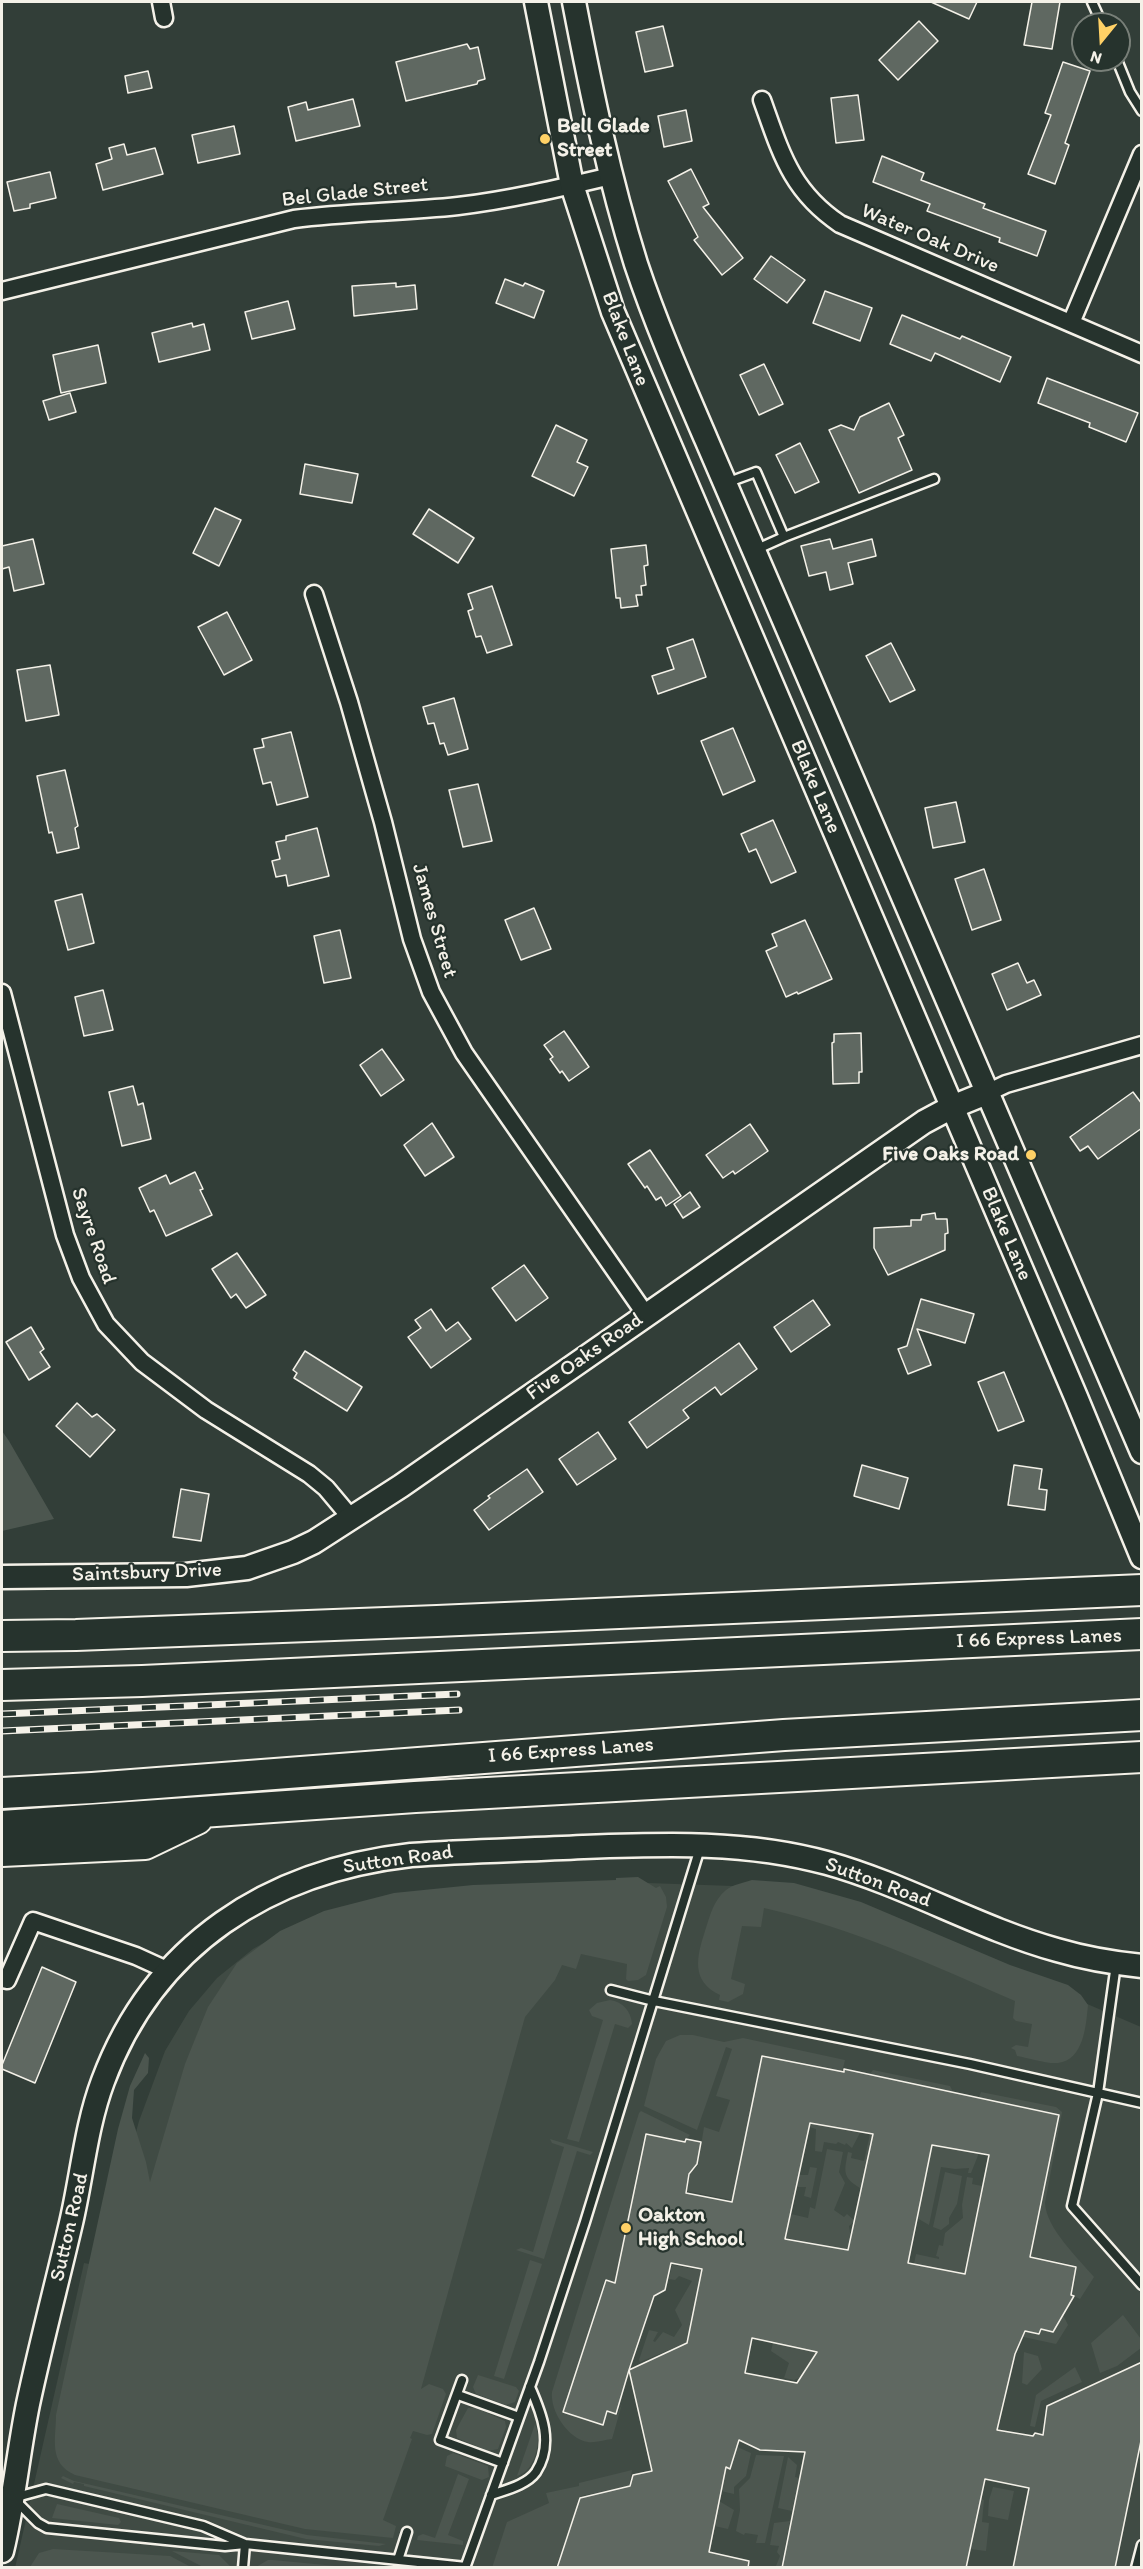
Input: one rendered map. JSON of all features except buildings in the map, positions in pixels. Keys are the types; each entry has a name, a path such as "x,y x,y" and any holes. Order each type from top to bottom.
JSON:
{"highway":[{"path":"2,1636 461,1620 1142,1590"},
{"name":"I 66 Express Lanes","path":"2,1685 164,1680 1142,1634"},
{"name":"I 66 Express Lanes","path":"2,1793 784,1734 1142,1715"},
{"path":"2,1826 415,1797 1142,1757"},
{"path":"2,1775 92,1788"},
{"path":"2,1851 146,1844 210,1812"}],"main road":[{"name":"Blake Lane","path":"536,2 572,185 613,312 1081,1407 1141,1555"},
{"name":"Blake Lane","path":"574,2 610,176 637,266 652,306 725,483 1142,1452"},
{"name":"Five Oaks Road","path":"352,1519 906,1135 952,1107 988,1092"},
{"name":"Saintsbury Drive","path":"2,1577 212,1574 247,1568 293,1552 352,1519"},
{"name":"Sutton Road","path":"2,2551 7,2495 74,2211 93,2112 103,2081 126,2033 169,1971 194,1945 242,1908 280,1888 341,1866 375,1859 442,1853 701,1845 759,1849 827,1863 864,1875 1056,1950 1116,1963 1142,1966"}],"street":[{"name":"Water Oak Drive","path":"762,100 787,169 805,195 825,214 852,231 1142,354"},
{"path":"1071,323 1142,154"},
{"name":"Bel Glade Street","path":"2,291 294,219 460,206 610,176"},
{"name":"James Street","path":"314,594 367,768 412,939 431,992 465,1053 646,1315"},
{"name":"Sayre Road","path":"2,993 65,1235 81,1278 106,1324 142,1362 206,1410 309,1474 326,1488 352,1519"},
{"name":"Five Oaks Road","path":"988,1092 1006,1084 1142,1045"},
{"path":"2,1979 7,1980 33,1921 136,1956 169,1971"}],"lane":[{"path":"1122,72 1130,92 1142,111"},
{"path":"725,483 756,472 784,537"},
{"path":"755,550 934,479"},
{"path":"7,2495 38,2523 47,2528 225,2546 245,2544 466,2567 530,2387 585,2222 701,1845"},
{"path":"1116,1963 1098,2093 1072,2206 1142,2284"},
{"path":"611,1990 654,2001 970,2064 1142,2103"},
{"path":"462,2380 440,2440 503,2463"},
{"path":"491,2495 520,2485 536,2472 547,2442 541,2412 530,2387"},
{"path":"458,2396 519,2417"},
{"path":"7,2495 46,2489 203,2526 245,2544"},
{"path":"398,2560 407,2532"},
{"path":"243,2568 245,2544"},
{"path":"1136,2568 1142,2545"}],"shaded area":[{"path":"2,1431 9,1441 54,1519 2,1531"},
{"path":"638,1877 656,1888 660,1886 666,1897 667,1907 646,1975 638,1980 628,1981 626,1979 627,1964 581,1954 576,1969 562,1965 555,1980 525,2017 421,2389 429,2384 443,2389 446,2394 432,2434 413,2431 410,2438 412,2439 383,2520 396,2526 393,2538 305,2529 75,2475 66,2470 55,2450 56,2415 118,2129 130,2086 145,2053 149,2058 148,2073 134,2090 132,2118 150,2182 185,2064 208,2007 237,1963 280,1931 324,1911 394,1893 473,1885 616,1880 616,1878"},
{"path":"752,1880 794,1883 861,1902 1010,1965 1068,1985 1081,1995 1088,2005 1082,2040 1078,2049 1067,2060 1058,2063 1017,2056 1015,2050 1011,2048 1016,2045 1028,2047 1032,2024 1016,2021 1013,2018 1015,2001 861,1937 764,1908 761,1927 742,1926 731,1979 745,1984 743,1994 728,2002 719,2000 720,1995 704,1983 700,1975 698,1959 702,1940 712,1909 722,1894 732,1886"},
{"name":"Oakton High School","path":"648,1883 733,1886 782,1892 914,1930 1141,2027 1141,2567 15,2568 84,2263 100,2266 139,2121 165,2051 189,2011 217,1978 253,1949 288,1929"},
{"path":"610,2000 626,2008 632,2024 628,2028 615,2024 579,2142 567,2139 603,2020 592,2016 589,2010 597,2003"},
{"path":"680,2035 693,2035 724,2042 743,2038 845,2060 842,2072 762,2055 732,2200 687,2191 690,2174 698,2165 704,2127 719,2132 730,2100 716,2096 732,2049 726,2047 697,2130 644,2106 656,2059 666,2041"},
{"path":"873,2070 950,2086 952,2090 951,2092 869,2075"},
{"path":"981,2092 1056,2107 1062,2112 1045,2203 1047,2213 1057,2232 1094,2277 1080,2299 1072,2295 1077,2266 1031,2256 1060,2115 979,2097"},
{"path":"641,2111 690,2135 684,2141 645,2134 617,2270 622,2271 619,2283 605,2279 563,2413 603,2425 608,2412 617,2415 622,2404 612,2439 588,2442 567,2430 557,2415 552,2392"},
{"path":"810,2123 860,2133 852,2148 846,2143 845,2145 838,2142 836,2144 824,2142 822,2152 815,2151 816,2129 809,2127"},
{"path":"870,2134 873,2134 862,2189 848,2178 845,2170 848,2152 852,2153 851,2158 864,2161"},
{"path":"550,2139 593,2152 590,2155 577,2151 544,2259 516,2250 521,2248 533,2252 564,2147 552,2143"},
{"path":"932,2145 979,2153 971,2173 968,2173 969,2168 941,2167 929,2225 917,2218"},
{"path":"827,2149 843,2152 839,2172 845,2183 834,2210 844,2217 847,2214 855,2221 849,2226 851,2238 849,2250 786,2238 791,2214 808,2218 810,2207 815,2209"},
{"path":"810,2167 817,2168 811,2198 804,2196 806,2187 796,2187 798,2175 808,2175"},
{"path":"945,2172 962,2176 957,2204 949,2218 949,2224 941,2230 933,2227"},
{"path":"967,2177 973,2178 972,2184 982,2186 964,2274 914,2264 916,2254 939,2259 936,2256 939,2245 943,2246 945,2233 963,2218 962,2205"},
{"path":"530,2260 542,2264 504,2379 494,2376"},
{"path":"672,2265 701,2270 686,2343 640,2362 649,2330 658,2332 653,2341 655,2342 663,2332 674,2337 682,2325 675,2310 692,2281 679,2276 675,2280 669,2279"},
{"path":"834,2311 819,2386 802,2377 794,2380 784,2378 789,2363 771,2351 773,2343 803,2348"},
{"path":"1063,2315 1068,2325 1056,2344 1014,2335 1015,2330 1038,2334 1041,2329 1053,2332"},
{"path":"1123,2315 1141,2339 1141,2348 1117,2366 1100,2373 1091,2343"},
{"path":"1024,2352 1038,2356 1042,2369 1027,2385 1022,2383"},
{"path":"1075,2367 1082,2382 1041,2401 1035,2427 1030,2426 1036,2395"},
{"path":"478,2375 516,2387 519,2391 515,2402 506,2405 476,2394 473,2387"},
{"path":"468,2408 476,2408 505,2421 506,2427 498,2449 488,2451 457,2438 456,2430"},
{"path":"535,2424 538,2438 536,2454 529,2468 517,2476"},
{"path":"735,2446 751,2453 746,2476 734,2487 734,2494 721,2491 726,2467 730,2469"},
{"path":"453,2453 488,2466 489,2477 482,2480 445,2466 447,2456"},
{"path":"756,2455 784,2456 765,2543 756,2543 758,2535 745,2533 744,2535 736,2531 740,2510 739,2489 750,2478"},
{"path":"788,2457 797,2465 795,2477 799,2478 792,2511 778,2508"},
{"path":"632,2470 629,2486 581,2496 556,2567 492,2568 507,2522 549,2503 546,2493"},
{"path":"458,2474 469,2479 448,2535 463,2541 463,2545 417,2540 418,2536 423,2534 435,2538"},
{"path":"63,2476 74,2481 307,2535 386,2544 379,2546 306,2539 84,2486 84,2484 74,2482 73,2484 61,2478"},
{"path":"993,2487 1014,2491 1008,2520 988,2516"},
{"path":"981,2499 984,2500 982,2522 989,2523 986,2551 970,2549"},
{"path":"719,2501 734,2510 728,2529 714,2526"},
{"path":"57,2504 119,2518 121,2522 118,2525 52,2518"},
{"path":"790,2521 781,2567 776,2566 780,2556 777,2552 779,2546 770,2545 774,2523"},
{"path":"53,2549 170,2556 191,2567 30,2567 39,2553"},
{"path":"172,2551 219,2555 231,2567 203,2567"},
{"path":"268,2560 273,2560 346,2567 256,2567"}],"railway":[{"path":"2,1714 457,1694"},
{"path":"2,1731 459,1710"}],"place":[{"name":"Bell Glade Street","path":"545,139"},
{"name":"Five Oaks Road","path":"1031,1155"},
{"name":"Oakton High School","path":"626,2228"}]}
